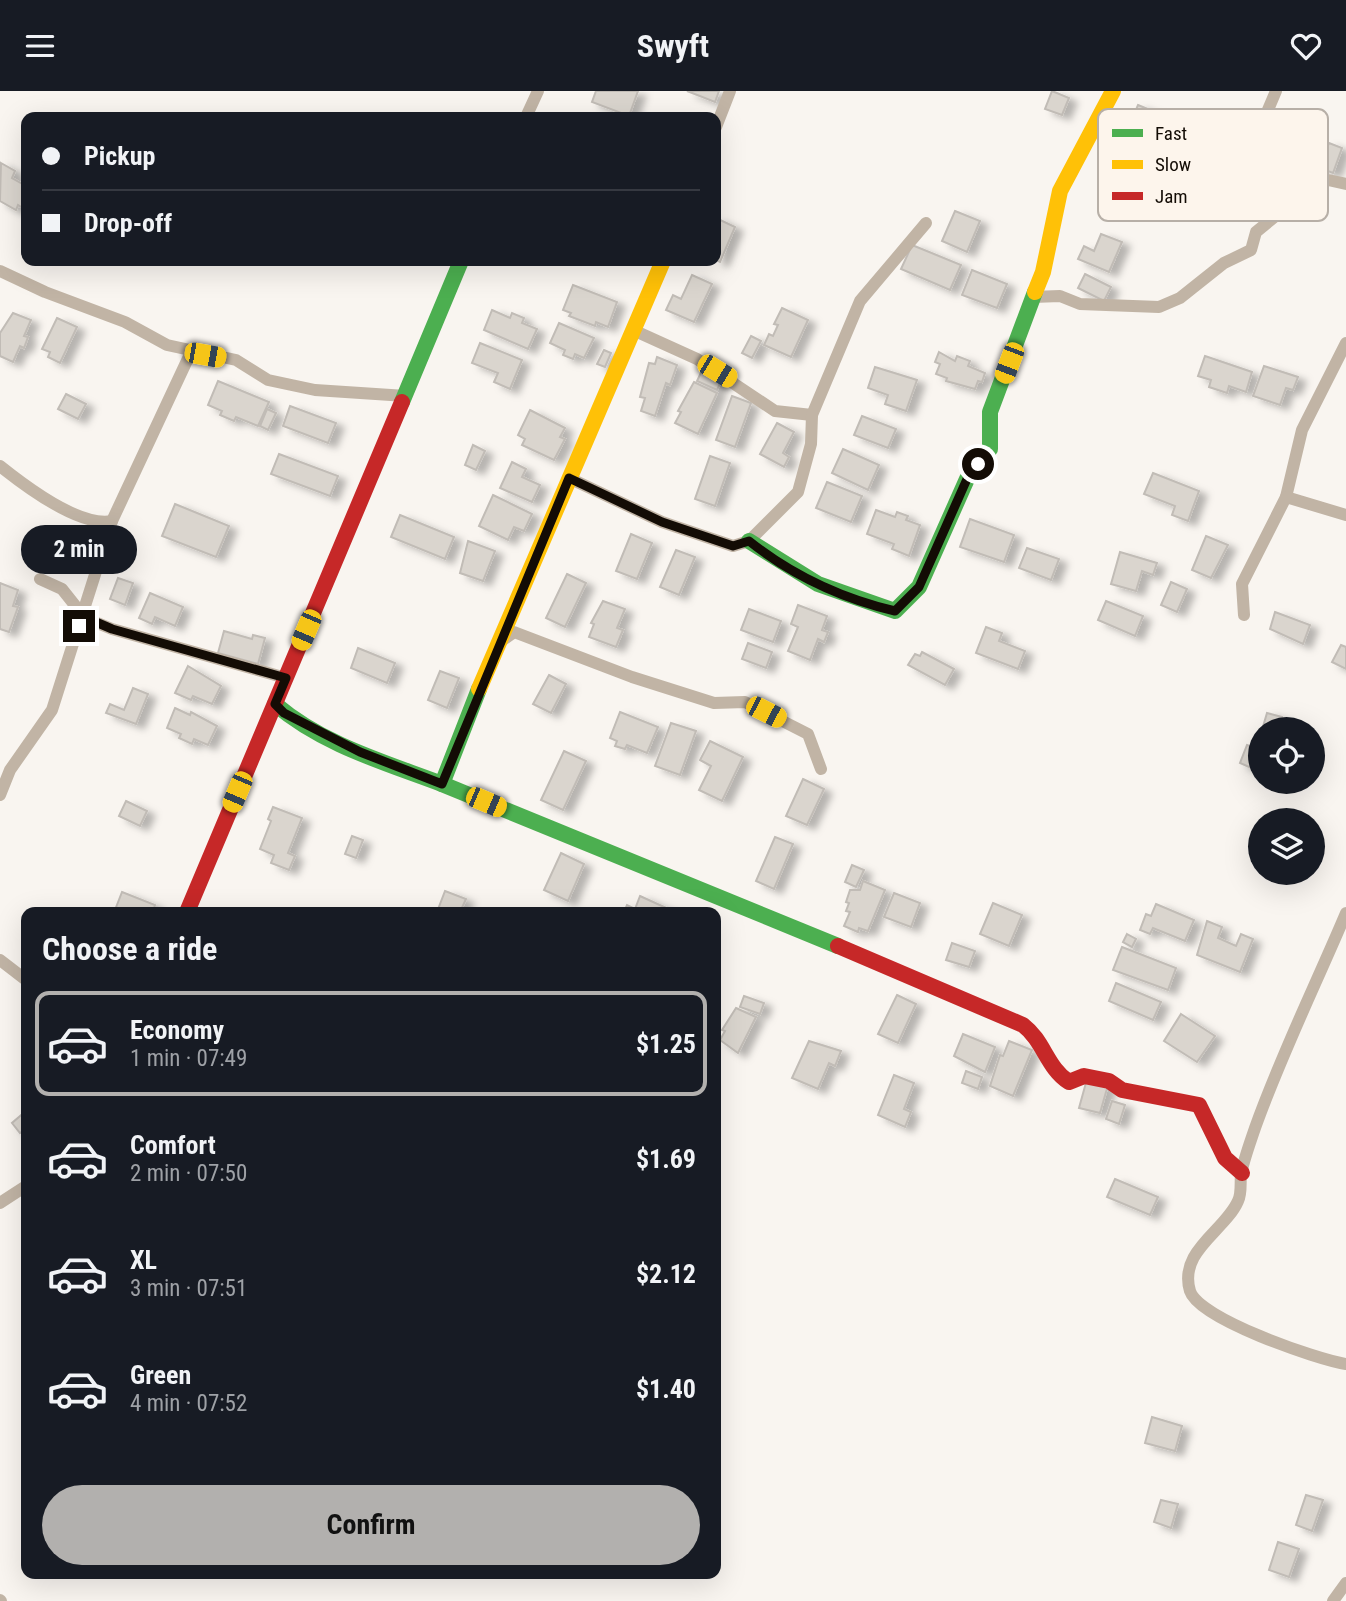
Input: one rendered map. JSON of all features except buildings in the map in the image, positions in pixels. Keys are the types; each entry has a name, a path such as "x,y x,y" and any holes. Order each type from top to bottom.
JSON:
{"street":[{"path":"528,112 538,91"},
{"path":"721,114 730,91"},
{"path":"1104,109 1113,91"},
{"path":"1268,109 1276,91"},
{"path":"749,541 782,567 865,604 895,611 919,587 967,479 990,449 990,412 1043,272 1059,191 1098,122"},
{"path":"1328,180 1346,184"},
{"path":"1033,297 1060,296 1080,304 1159,307 1180,299 1224,263 1251,250 1256,232 1269,221"},
{"path":"569,478 662,522 733,546 749,541 798,492 811,444 812,415 860,301 926,223"},
{"path":"189,907 459,266"},
{"path":"442,784 499,642 661,266"},
{"path":"0,271 191,352 236,361 268,380 315,390 406,395"},
{"path":"633,330 697,359 775,411 812,415"},
{"path":"1244,615 1242,584 1286,497 1302,430 1346,343"},
{"path":"0,795 10,770 52,710 112,521 191,352"},
{"path":"0,466 43,499 99,523 112,521"},
{"path":"1286,497 1346,515"},
{"path":"40,579 62,589 82,616 112,629 286,678"},
{"path":"499,642 514,632 632,677 714,703 745,702 808,734 821,768"},
{"path":"275,704 304,725 360,752 1013,1020 1031,1030 1054,1072 1069,1082 1084,1076 1109,1081 1122,1090 1199,1105 1209,1118 1223,1159 1242,1173"},
{"path":"1346,912 1255,1129 1242,1173 1238,1201 1198,1250 1189,1268 1191,1293 1204,1309 1242,1328 1346,1364"},
{"path":"0,960 21,976"},
{"path":"0,1203 21,1190"},
{"path":"1333,1601 1346,1583"}],"traffic: fast":[{"path":"402,402 459,266"},
{"path":"749,541 818,584 895,611 919,587 967,479 990,449 990,412 1035,292"},
{"path":"275,704 313,731 334,742 442,784 479,689"},
{"path":"442,784 838,946"}],"traffic: slow":[{"path":"1103,109 1113,91"},
{"path":"1035,292 1043,272 1060,191 1098,119"},
{"path":"479,689 661,266"}],"traffic: jam":[{"path":"189,907 402,402"},
{"path":"838,946 1023,1025 1036,1039 1055,1069 1069,1082 1084,1076 1109,1081 1122,1090 1199,1105 1225,1158 1242,1173"}],"route":[{"path":"79,626 82,616 112,629 286,678 275,704 284,713 360,752 442,784 469,713 569,478 662,522 733,546 749,541 782,567 820,586 865,604 895,611 919,587 967,479 978,464"}]}
